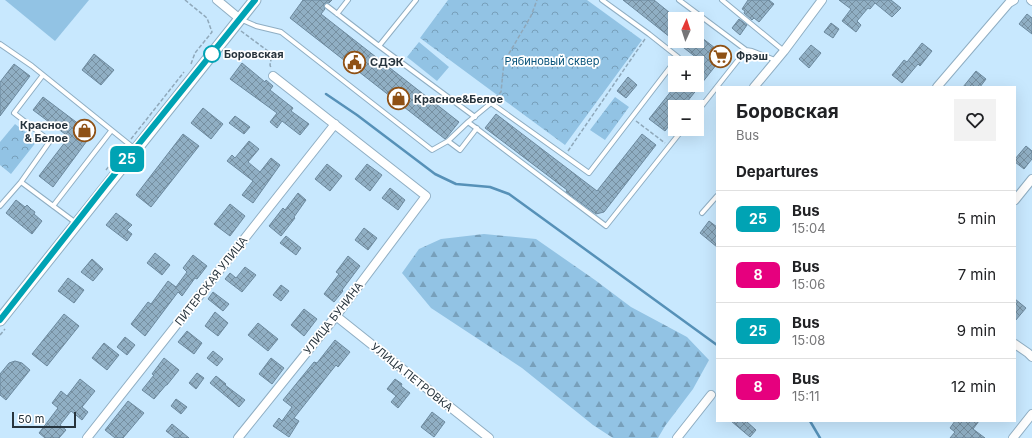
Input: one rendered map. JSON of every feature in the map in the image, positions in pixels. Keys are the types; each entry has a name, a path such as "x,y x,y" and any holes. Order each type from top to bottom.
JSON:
{"street":[{"path":"216,0 240,19"},
{"path":"0,320 76,223 131,146 255,0"},
{"path":"938,86 1009,3 1014,0"},
{"path":"755,86 784,51 819,2"},
{"path":"273,76 335,124"},
{"name":"УЛИЦА БУНИНА","path":"243,436 426,196 335,124"},
{"name":"ПИТЕРСКАЯ УЛИЦА","path":"86,438 335,124"},
{"path":"1016,199 1032,179"},
{"name":"УЛИЦА ПЕТРОВКА","path":"336,316 489,438"},
{"path":"1016,345 1032,357"},
{"path":"677,438 710,395"},
{"path":"1013,438 1032,414"}],"lane":[{"path":"338,14 348,0"},
{"path":"380,46 416,0"},
{"path":"240,19 256,26 281,32 432,150 448,141 491,102 589,173 678,57 602,0"},
{"path":"679,0 746,50 776,60"},
{"path":"722,0 784,51"},
{"path":"729,0 729,5"},
{"path":"327,6 475,117"},
{"path":"0,44 32,66 131,146"},
{"path":"718,86 746,50"},
{"path":"0,206 20,182 50,141 14,113 43,75"},
{"path":"704,103 716,88"},
{"path":"468,122 606,226 677,136"},
{"path":"448,141 460,150 477,128"},
{"path":"53,206 111,130"},
{"path":"20,182 76,223"},
{"path":"702,213 716,197"}],"path":[{"path":"185,0 207,18 212,32 195,53 190,64"},
{"path":"491,102 501,92 504,62 531,16 537,0"},
{"path":"240,31 272,54 270,65 273,76"},
{"path":"565,156 649,34"},
{"path":"102,174 131,146 187,68"},
{"path":"631,118 669,146"}],"green space":[{"path":"5,0 89,0 55,41"},
{"name":"Рябиновый сквер","path":"448,0 587,0 642,40 565,145 420,38"},
{"path":"419,42 449,67 437,81 407,57"},
{"path":"615,97 629,107 605,140 590,130"},
{"path":"15,124 37,141 11,174 0,165 0,142"},
{"path":"484,234 536,239 631,307 687,337 709,360 693,389 665,426 658,438 613,438 593,425 522,368 431,308 402,273 419,249 441,239"}],"building":[{"path":"303,0 332,0 329,3 324,4 325,9 321,14 459,122 447,137 445,139 290,18"},
{"path":"623,0 654,0 669,12 668,35"},
{"path":"748,0 769,0 774,4 759,22 754,18 752,20 744,13 745,11 742,9"},
{"path":"839,0 891,0 901,8 892,17 875,3 870,9 868,8 857,21 861,25 856,32 842,21 851,9"},
{"path":"1027,14 1032,18 1032,34 1019,24"},
{"path":"739,19 747,25 740,35 732,28"},
{"path":"831,23 839,29 833,38 824,32"},
{"path":"704,39 724,55 704,80 704,56 694,56 684,48 704,48"},
{"path":"922,43 932,51 920,66 918,64 902,83 892,75 904,60 907,62"},
{"path":"811,45 821,53 809,68 799,59"},
{"path":"94,54 114,70 101,85 82,70"},
{"path":"242,63 265,82 266,80 273,86 270,90 293,108 291,111 309,124 300,135 282,121 277,128 270,122 277,113 230,79"},
{"path":"14,64 30,76 0,116 0,82"},
{"path":"976,71 986,79 981,86 964,86"},
{"path":"628,77 637,85 626,98 617,91"},
{"path":"670,92 695,92 689,100 668,100 668,127 665,131 649,119"},
{"path":"43,97 92,134 53,187 39,176 69,137 33,110"},
{"path":"203,108 223,124 211,139 191,123"},
{"path":"496,114 597,191 642,134 656,145 604,212 596,214 566,192 567,190 485,128"},
{"path":"235,116 250,127 244,134 229,123"},
{"path":"183,134 199,146 151,207 136,195"},
{"path":"249,141 259,149 248,162 260,172 271,158 280,165 253,203 242,195 253,181 227,161 232,155 235,158"},
{"path":"1026,146 1032,151 1032,159 1024,169 1016,163 1016,158"},
{"path":"327,164 342,176 330,191 315,179"},
{"path":"367,164 382,175 370,191 355,179"},
{"path":"390,188 405,200 398,210 382,198"},
{"path":"298,193 306,200 294,217 295,218 281,236 269,226 283,208 285,210"},
{"path":"16,200 25,207 27,205 42,221 32,234 6,213"},
{"path":"230,204 245,216 230,236 214,224"},
{"path":"116,213 132,225 127,230 132,234 127,241 106,225"},
{"path":"709,221 716,226 716,246 700,233"},
{"path":"364,228 377,238 368,250 355,240"},
{"path":"286,236 301,248 296,255 280,243"},
{"path":"155,253 170,265 162,275 147,263"},
{"path":"193,255 207,266 197,279 195,278 182,296 178,292 145,336 131,324 148,302 151,304 168,281 176,287 187,272 183,268"},
{"path":"348,256 360,266 334,302 324,294 339,274 336,272"},
{"path":"92,259 103,269 93,281 81,272"},
{"path":"245,267 256,275 242,292 225,279 230,273 236,278"},
{"path":"68,278 84,290 74,303 58,291"},
{"path":"281,285 289,291 281,301 273,295"},
{"path":"213,292 229,304 223,311 208,299"},
{"path":"1016,300 1026,308 1016,320"},
{"path":"304,309 317,319 304,336 291,325"},
{"path":"215,312 228,323 218,336 205,326"},
{"path":"64,314 79,326 47,366 32,354"},
{"path":"258,323 278,339 268,351 248,335"},
{"path":"187,331 202,343 194,354 178,342"},
{"path":"125,337 135,345 127,355 117,347"},
{"path":"335,340 350,352 338,367 336,365 294,418 299,421 289,437 273,426 279,418 282,421 292,407 283,400 314,362 317,363"},
{"path":"104,343 119,355 107,370 92,358"},
{"path":"213,351 223,359 217,366 207,358"},
{"path":"164,358 179,370 154,399 142,390 154,375 152,374"},
{"path":"271,358 284,368 272,384 259,374"},
{"path":"15,361 22,363 30,370 6,400 0,395 0,374 9,363"},
{"path":"197,373 204,378 196,389 189,383"},
{"path":"216,376 245,400 239,407 210,383"},
{"path":"80,379 95,391 82,407 88,412 82,420 71,411 60,425 66,430 59,438 45,438 39,433 58,408 52,403 61,391 67,396"},
{"path":"395,379 410,393 398,408 391,402 396,396 387,389"},
{"path":"176,399 187,407 181,414 171,406"},
{"path":"128,401 144,413 123,438 115,438 105,430"},
{"path":"432,412 445,422 434,437 421,427"},
{"path":"732,422 747,422 756,430 750,437"},
{"path":"954,422 978,422 973,429 985,438 950,438 955,432 950,428"},
{"path":"172,424 189,438 175,438 166,431"}],"waterway":[{"path":"326,94 357,115 435,174 456,184 490,187 509,194 716,344"},
{"path":"811,422 820,438"}],"bus line":[{"name":"25","path":"0,320 105,186 255,0"}],"place":[{"name":"Боровская","path":"212,54"},
{"name":"Фрэш","path":"720,56"},
{"name":"СДЭК","path":"355,62"},
{"name":"Красное&Белое","path":"399,99"},
{"name":"Красное & Белое","path":"84,131"}]}
